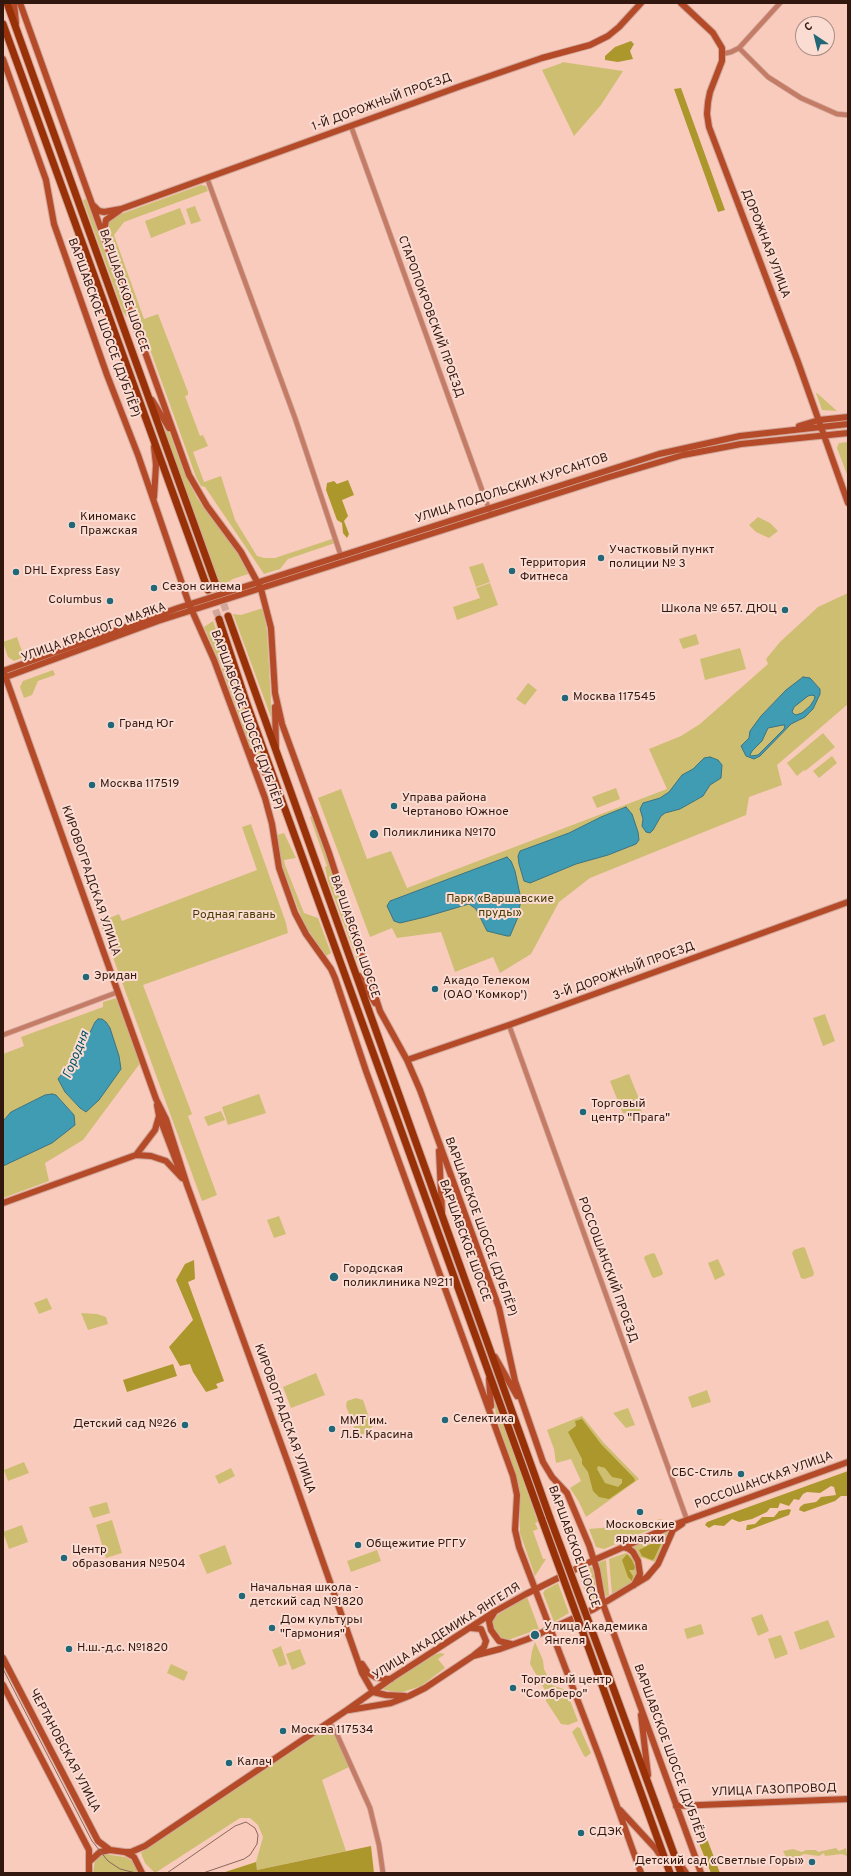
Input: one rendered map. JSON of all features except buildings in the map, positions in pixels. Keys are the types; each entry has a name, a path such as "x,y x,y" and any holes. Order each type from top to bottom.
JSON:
{"main road":[{"name":"ВАРШАВСКОЕ ШОССЕ","path":"7,3 218,588"},
{"path":"14,3 17,30"},
{"path":"20,3 175,438 196,488 241,552 258,582"},
{"name":"1-Й ДОРОЖНЫЙ ПРОЕЗД","path":"121,209 542,58 590,45 608,36 619,27 641,3"},
{"path":"681,3 713,33 718,40 722,54"},
{"name":"ВАРШАВСКОЕ ШОССЕ","path":"3,24 208,590"},
{"name":"ДОРОЖНАЯ УЛИЦА","path":"722,54 720,68 710,92 708,102 707,114 709,127 820,423 848,503"},
{"name":"ВАРШАВСКОЕ ШОССЕ (ДУБЛЁР)","path":"3,59 46,180 54,224 107,375 145,474 155,508 190,604"},
{"path":"90,198 99,211 104,212 121,209"},
{"path":"106,241 104,223 121,209"},
{"path":"147,393 175,438"},
{"path":"820,423 848,417"},
{"name":"УЛИЦА ПОДОЛЬСКИХ КУРСАНТОВ","path":"190,604 659,454 724,439 785,431 820,423 848,424"},
{"name":"УЛИЦА ПОДОЛЬСКИХ КУРСАНТОВ","path":"192,611 606,478 683,455 741,444 824,434 848,433"},
{"path":"154,441 156,465 154,491 155,508"},
{"name":"ВАРШАВСКОЕ ШОССЕ (ДУБЛЁР)","path":"258,582 271,628 275,694 282,724 329,853 380,1011 407,1060 499,1308 523,1406 543,1462 549,1473 569,1496 594,1560 603,1604 701,1873"},
{"path":"190,604 192,611"},
{"name":"УЛИЦА КРАСНОГО МАЯКА","path":"4,673 190,604"},
{"name":"ВАРШАВСКОЕ ШОССЕ (ДУБЛЁР)","path":"192,611 214,660 265,798 272,824 280,868 294,913 306,934 331,968 336,978 366,1070 493,1419 516,1485 516,1536 641,1873"},
{"name":"УЛИЦА КРАСНОГО МАЯКА","path":"4,673 192,611"},
{"name":"ВАРШАВСКОЕ ШОССЕ","path":"228,616 493,1353 550,1518 681,1873"},
{"name":"ВАРШАВСКОЕ ШОССЕ","path":"219,620 247,704 669,1871"},
{"name":"КИРОВОГРАДСКАЯ УЛИЦА","path":"4,673 156,1099 172,1133 182,1178 188,1185"},
{"path":"275,694 276,750"},
{"path":"244,742 273,783 287,812"},
{"name":"3-Й ДОРОЖНЫЙ ПРОЕЗД","path":"407,1060 509,1026 848,902"},
{"path":"354,969 380,1011"},
{"name":"КИРОВОГРАДСКАЯ УЛИЦА","path":"156,1099 159,1116 188,1185 365,1680 373,1692"},
{"path":"136,1155 155,1130 159,1116"},
{"path":"155,1130 164,1129 172,1133"},
{"path":"147,1142 145,1148 151,1156"},
{"path":"438,1142 442,1213"},
{"path":"3,1202 136,1155 151,1156 166,1161 182,1178"},
{"path":"166,1161 176,1156"},
{"path":"493,1353 523,1406"},
{"path":"488,1371 493,1419"},
{"name":"РОССОШАНСКАЯ УЛИЦА","path":"561,1576 623,1547 687,1520 848,1462"},
{"name":"РОССОШАНСКАЯ УЛИЦА","path":"603,1604 633,1587 652,1572 673,1530 687,1520"},
{"path":"623,1547 629,1548 633,1552 640,1568 639,1578 633,1587"},
{"name":"УЛИЦА АКАДЕМИКА ЯНГЕЛЯ","path":"125,1852 131,1852 145,1846 329,1723 392,1678 494,1612 561,1576"},
{"name":"УЛИЦА АКАДЕМИКА ЯНГЕЛЯ","path":"347,1710 391,1703 409,1696 425,1688 473,1656 513,1644 550,1630 603,1604"},
{"path":"494,1612 489,1621 491,1630 499,1641 513,1644"},
{"path":"470,1628 481,1629 486,1641 484,1647 473,1656"},
{"name":"ЧЕРТАНОВСКАЯ УЛИЦА","path":"3,1658 98,1841 110,1850"},
{"name":"КИРОВОГРАДСКАЯ УЛИЦА","path":"359,1660 368,1673 375,1677 384,1679 392,1678"},
{"name":"ЧЕРТАНОВСКАЯ УЛИЦА","path":"3,1685 89,1850 89,1873"},
{"path":"373,1692 386,1695 409,1696"},
{"path":"640,1704 644,1756 650,1789"},
{"name":"УЛИЦА ГАЗОПРОВОД","path":"676,1806 848,1799"},
{"path":"618,1808 656,1849 669,1871"},
{"path":"141,1871 138,1856 139,1852 145,1846"},
{"path":"90,1861 100,1852 110,1850 125,1852 134,1857 141,1871"},
{"path":"673,1852 686,1873"}],"street":[{"path":"722,54 732,52 739,48 780,3"},
{"path":"739,48 768,77 801,98 837,114 848,115"},
{"name":"СТАРОПОКРОВСКИЙ ПРОЕЗД","path":"351,126 491,515"},
{"path":"207,178 295,418 340,556"},
{"path":"372,546 370,550 374,553"},
{"path":"353,552 358,554 355,559"},
{"path":"3,1035 118,992"},
{"name":"РОССОШАНСКИЙ ПРОЕЗД","path":"509,1026 687,1520"},
{"path":"329,1723 335,1730 370,1808 380,1845 383,1873"}],"green space":[{"path":"562,62 623,71 601,105 574,136 542,70"},
{"path":"201,185 206,186 208,191 124,222 114,235 144,319 158,314 188,392 188,395 185,396 200,436 203,435 208,446 193,452 204,482 221,476 235,520 257,556 264,558 275,558 335,538 335,543 288,559 280,569 264,574 205,487 201,486 196,477 107,230 109,220 113,217"},
{"path":"86,199 129,317 127,317 123,312 83,200"},
{"path":"195,206 201,221 191,224 186,209"},
{"path":"180,208 186,224 151,238 145,221"},
{"path":"817,393 837,411 822,410"},
{"path":"163,424 170,434 184,472 197,498 251,573 233,579 221,587 224,583 219,584 161,425"},
{"path":"848,442 848,477 837,448 839,443"},
{"path":"758,517 770,523 778,531 769,538 756,532 749,525"},
{"path":"483,563 490,582 476,587 469,567"},
{"path":"490,583 498,605 457,620 453,607 480,598 476,588"},
{"name":"Парк «Варшавские пруды»","path":"848,593 848,704 777,765 782,785 749,797 746,815 590,878 559,902 531,954 500,973 493,957 455,972 441,932 397,938 392,928 370,937 318,798 341,789 367,859 391,851 407,888 667,789 649,749 681,736 700,724 768,664 766,659 780,642 818,607"},
{"path":"263,608 267,631 272,720 233,614 241,615"},
{"path":"213,621 266,767 265,768 251,750 221,666 204,627"},
{"path":"696,634 699,644 683,649 679,639"},
{"path":"17,637 24,657 14,661 8,657 3,642"},
{"path":"740,648 746,669 705,680 700,659"},
{"path":"53,670 55,675 38,681 32,695 24,698 20,687 23,681"},
{"path":"528,683 537,690 525,705 516,699"},
{"path":"823,733 835,747 797,776 787,763"},
{"path":"832,756 837,763 819,778 813,771"},
{"path":"616,788 620,799 597,808 592,797"},
{"path":"313,816 348,915 368,986 364,979 328,881 325,867 327,866 310,817"},
{"name":"Родная гавань","path":"251,824 286,923 288,933 143,985 192,1114 188,1116 217,1195 202,1201 100,922 119,914 122,921 257,870 242,827"},
{"path":"284,833 296,858 284,860 285,865 304,913 318,918 331,953 326,956 304,924 282,866 277,835"},
{"path":"116,998 141,1062 83,1140 45,1163 49,1181 3,1198 3,1166 74,1115 56,1095 11,1112 3,1121 3,1054 24,1046 21,1037 103,1007 103,1002","holes":["98,1019 106,1022 121,1069 80,1108 65,1092 59,1076 86,1041 95,1022"]},
{"path":"825,1014 835,1041 823,1046 813,1018"},
{"path":"629,1074 642,1106 640,1107 643,1116 630,1121 627,1112 623,1114 610,1081"},
{"path":"259,1094 266,1113 228,1125 222,1107"},
{"path":"221,1111 225,1120 208,1126 204,1117"},
{"path":"279,1216 286,1234 274,1238 267,1220"},
{"path":"803,1247 805,1248 814,1273 813,1276 804,1279 801,1278 792,1253 794,1250"},
{"path":"653,1253 655,1254 663,1273 662,1275 654,1278 652,1277 644,1258 645,1256"},
{"path":"718,1259 725,1275 715,1280 708,1263"},
{"path":"47,1298 52,1309 39,1314 34,1303"},
{"path":"81,1313 97,1314 106,1317 108,1324 88,1330"},
{"path":"316,1373 325,1395 291,1408 283,1387"},
{"path":"707,1390 711,1402 692,1408 688,1397"},
{"path":"356,1398 363,1400 372,1426 371,1431 360,1435 356,1433 346,1406 347,1401"},
{"path":"494,1398 538,1522 535,1523 538,1529 533,1531 543,1559 546,1559 535,1576 520,1533 520,1500 518,1483 496,1416"},
{"path":"628,1408 635,1425 626,1428 613,1413"},
{"path":"582,1416 603,1442 639,1479 586,1517 570,1488 581,1481 571,1459 556,1463 554,1449 547,1430"},
{"path":"24,1462 29,1473 8,1481 4,1470"},
{"path":"231,1468 235,1476 219,1484 215,1476"},
{"path":"107,1502 110,1513 93,1518 89,1507"},
{"path":"662,1519 659,1526 604,1549 596,1547 589,1529 612,1527"},
{"path":"112,1520 122,1553 106,1558 96,1525"},
{"path":"22,1525 28,1542 9,1549 3,1532"},
{"path":"671,1529 655,1562 640,1557 637,1551 631,1547"},
{"path":"225,1545 232,1564 207,1574 199,1555"},
{"path":"377,1550 381,1561 351,1572 347,1561"},
{"path":"626,1553 633,1557 638,1571 634,1581 612,1594 609,1559"},
{"path":"606,1560 609,1595 606,1596 598,1563"},
{"path":"590,1567 593,1568 597,1598 595,1602 590,1603 578,1573"},
{"path":"558,1583 569,1613 554,1622 543,1593 545,1590"},
{"path":"527,1597 539,1629 508,1640 499,1637 491,1623 494,1617"},
{"path":"762,1614 769,1631 758,1636 751,1618"},
{"path":"828,1620 835,1637 800,1650 794,1632"},
{"path":"701,1624 704,1634 687,1639 684,1629"},
{"path":"781,1635 788,1654 775,1659 768,1639"},
{"path":"535,1642 543,1660 544,1669 552,1685 566,1690 578,1721 568,1725 561,1724 546,1701 546,1692 530,1664"},
{"path":"281,1646 287,1664 279,1667 272,1650"},
{"path":"300,1649 306,1664 292,1670 286,1654"},
{"path":"440,1653 445,1654 438,1659 445,1668 421,1686 400,1693 381,1689 434,1655"},
{"path":"171,1664 188,1672 184,1681 167,1673"},
{"path":"328,1727 332,1727 349,1767 322,1780 346,1851 257,1870 256,1862 263,1837 258,1825 250,1818 240,1818 155,1873 145,1863 141,1853 145,1850"},
{"path":"577,1727 580,1728 591,1753 586,1757 584,1756 572,1732"},
{"path":"836,1848 839,1851 846,1848 847,1856 842,1854 825,1856 824,1853 819,1856 804,1854 798,1857 786,1857 783,1851 793,1849 802,1852 806,1850 816,1850 818,1852"},
{"path":"104,1854 129,1859 134,1862 138,1873 93,1873 95,1860"}],"shaded area":[{"path":"631,41 634,44 630,51 633,59 618,62 605,60 605,56 615,47"},
{"path":"681,88 725,210 718,212 674,89"},
{"path":"348,480 354,495 342,500 348,516 344,521 349,534 347,538 343,533 342,523 337,520 326,490 327,483 334,481 337,484"},
{"path":"194,1260 195,1279 188,1282 224,1381 216,1384 218,1388 206,1392 193,1372 190,1364 180,1366 169,1347 193,1320 176,1280 185,1264"},
{"path":"173,1364 177,1376 127,1392 123,1380"},
{"path":"582,1419 601,1444 634,1478 635,1481 609,1499 599,1497 593,1491 588,1472 582,1464 582,1459 568,1432 576,1426 575,1421","holes":["598,1466 605,1468 612,1477 622,1479 622,1483 618,1487 605,1483 597,1469"]},
{"path":"848,1471 848,1496 841,1496 835,1501 804,1512 799,1510 804,1504 816,1502 821,1497 836,1495 834,1487 831,1486 820,1493 807,1492 803,1494 799,1500 794,1499 789,1506 780,1503 778,1508 770,1508 767,1512 752,1519 739,1522 732,1519 724,1526 714,1525 709,1528 705,1525 707,1522"},
{"path":"791,1510 789,1515 746,1530 747,1525 755,1524 762,1517 774,1517 779,1511"},
{"path":"657,1541 661,1544 654,1559 652,1560 642,1556 639,1550"},
{"path":"627,1554 635,1567 634,1570 629,1570 633,1576 632,1581 628,1577 622,1560"},
{"path":"697,1824 704,1831 720,1873 711,1873 700,1846"},
{"path":"371,1846 374,1873 222,1873 256,1862 257,1870"}],"water":[{"path":"803,677 810,678 820,689 820,694 813,709 805,717 791,724 760,756 754,759 746,756 741,746 749,738 750,731 761,716 786,690","holes":["808,696 815,696 814,700 802,713 796,715 792,712 794,707","785,725 784,729 758,755 750,755 762,741 768,728"]},
{"path":"710,757 718,760 722,765 721,778 710,785 703,796 680,809 665,813 661,816 650,833 646,832 642,826 643,819 640,809 643,803 660,798 669,792 682,775 693,769 704,758"},
{"path":"626,807 632,814 638,832 639,840 636,844 608,855 576,864 530,883 524,881 519,864 518,856 520,851 569,833 601,817"},
{"path":"507,857 511,861 515,871 521,899 518,917 510,936 487,931 476,909 469,904 400,923 394,921 387,906 390,901"},
{"name":"Городня","path":"98,1019 102,1019 106,1022 110,1028 119,1056 121,1069 99,1100 86,1112 80,1108 65,1092 58,1079 86,1041"},
{"path":"45,1095 56,1095 74,1115 75,1125 52,1143 3,1166 3,1121 11,1112"}],"tunnel":[{"path":"208,590 219,619"},
{"path":"220,594 228,616"}],"tram line":[{"path":"3,1669 92,1841 108,1861 120,1869 136,1873"},
{"path":"167,1873 235,1826 246,1822 255,1828 258,1835 257,1844 250,1855 244,1859 203,1873"}],"place":[{"name":"Киномакс Пражская","path":"72,525"},
{"name":"Участковый пункт полиции № 3","path":"601,558"},
{"name":"Территория Фитнеса","path":"512,571"},
{"name":"DHL Express Easy","path":"16,572"},
{"name":"Сезон синема","path":"154,588"},
{"name":"Columbus","path":"110,601"},
{"name":"Школа № 657. ДЮЦ","path":"785,610"},
{"name":"Москва 117545","path":"565,698"},
{"name":"Гранд Юг","path":"111,725"},
{"name":"Москва 117519","path":"92,785"},
{"name":"Управа района Чертаново Южное","path":"394,806"},
{"name":"Поликлиника №170","path":"374,834"},
{"name":"Эридан","path":"86,977"},
{"name":"Акадо Телеком (ОАО 'Комкор')","path":"435,989"},
{"name":"Торговый центр \"Прага\"","path":"583,1112"},
{"name":"Городская поликлиника №211","path":"334,1277"},
{"name":"Селектика","path":"445,1420"},
{"name":"Детский сад №26","path":"185,1425"},
{"name":"ММТ им. Л.Б. Красина","path":"332,1429"},
{"name":"СБС-Стиль","path":"741,1474"},
{"name":"Московские ярмарки","path":"640,1512"},
{"name":"Общежитие РГГУ","path":"358,1545"},
{"name":"Центр образования №504","path":"64,1558"},
{"name":"Начальная школа - детский сад №1820","path":"242,1596"},
{"name":"Дом культуры \"Гармония\"","path":"272,1628"},
{"name":"Улица Академика Янгеля","path":"535,1635"},
{"name":"Н.ш.-д.с. №1820","path":"69,1649"},
{"name":"Торговый центр \"Сомбреро\"","path":"513,1688"},
{"name":"Москва 117534","path":"283,1731"},
{"name":"Калач","path":"229,1763"},
{"name":"СДЭК","path":"581,1833"},
{"name":"Детский сад «Светлые Горы»","path":"812,1862"}]}
